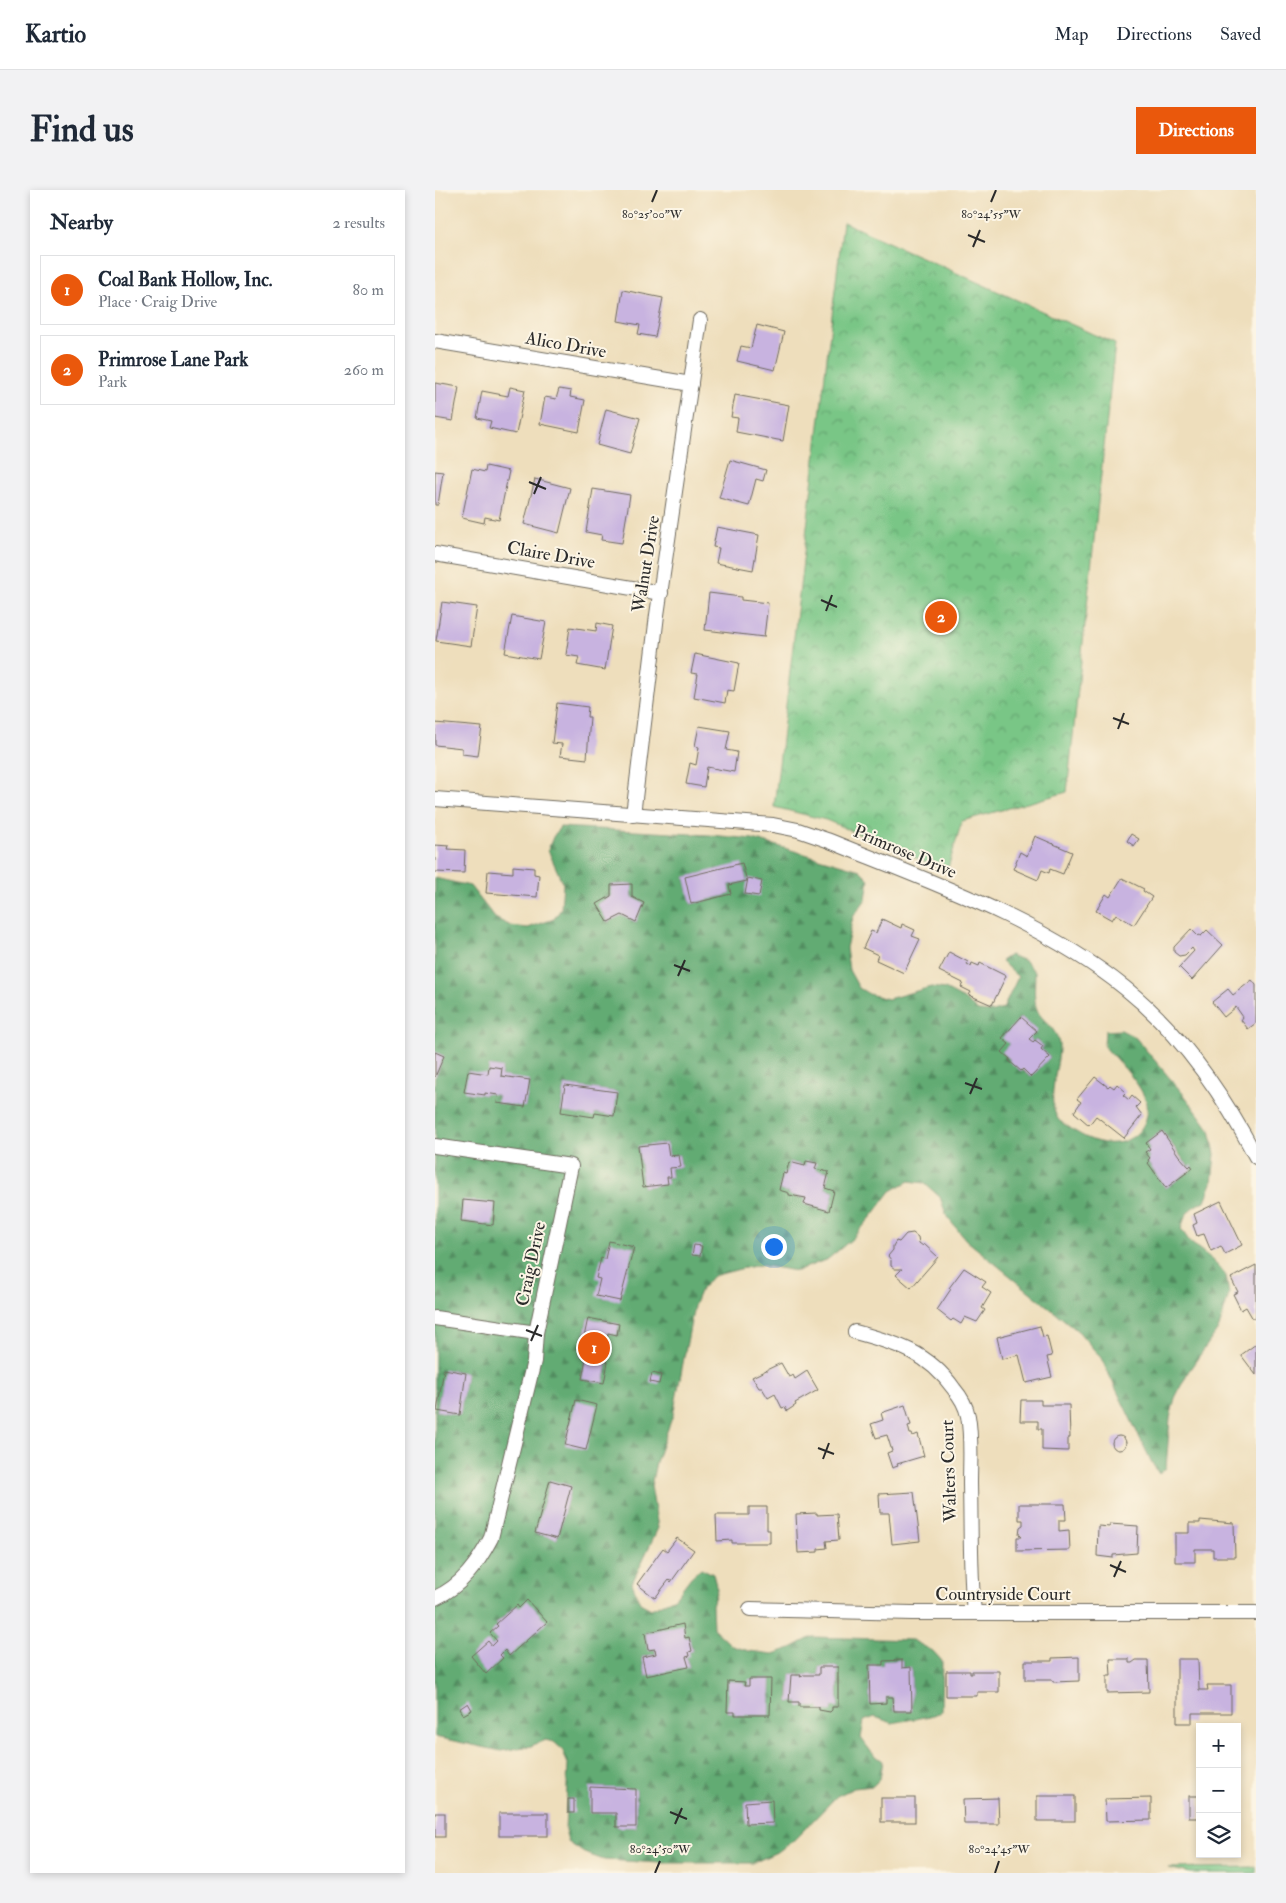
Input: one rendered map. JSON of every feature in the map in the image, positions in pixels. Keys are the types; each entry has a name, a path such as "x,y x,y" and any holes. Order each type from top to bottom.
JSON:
{"street":[{"name":"Walnut Drive","path":"633,815 661,593 700,320"},
{"name":"Alico Drive","path":"435,341 691,384"},
{"name":"Claire Drive","path":"435,554 661,593"},
{"name":"Primrose Drive","path":"435,799 754,823 798,830 827,840 1001,913 1053,939 1094,965 1125,988 1173,1035 1214,1087 1235,1118 1256,1157"},
{"name":"Craig Drive","path":"435,1146 571,1166 535,1333 534,1361 491,1538 477,1563 467,1576 435,1598"},
{"path":"435,1318 535,1333"},
{"name":"Walters Court","path":"855,1332 894,1342 922,1356 948,1380 964,1406 967,1415 970,1446 971,1575 974,1613"},
{"name":"Countryside Court","path":"750,1609 974,1613 1256,1613"}],"green space":[{"path":"843,222 1115,344 1067,792 962,821 947,871 826,820 774,807"},
{"path":"560,827 753,839 860,870 869,879 866,899 853,917 846,948 849,970 859,988 869,994 888,999 931,987 945,989 964,999 978,1011 992,1012 1003,1009 1018,977 1001,961 1010,955 1025,961 1035,972 1037,1010 1053,1029 1058,1039 1059,1053 1053,1102 1054,1111 1058,1119 1075,1131 1097,1142 1116,1143 1124,1141 1131,1138 1142,1127 1146,1120 1147,1112 1144,1096 1131,1076 1104,1046 1105,1031 1121,1030 1135,1037 1185,1096 1210,1130 1215,1154 1212,1183 1205,1201 1189,1211 1181,1229 1190,1242 1213,1260 1226,1276 1229,1294 1219,1328 1188,1372 1175,1398 1170,1418 1166,1468 1159,1474 1101,1358 1079,1332 966,1240 947,1217 940,1197 924,1183 909,1181 891,1191 852,1239 828,1259 797,1271 760,1265 740,1269 713,1276 701,1289 694,1306 673,1415 656,1462 651,1486 658,1528 632,1583 640,1603 651,1609 675,1598 691,1577 701,1568 713,1574 717,1589 712,1605 713,1628 732,1646 749,1651 773,1654 791,1648 812,1637 912,1640 933,1651 942,1661 941,1712 892,1723 875,1717 864,1721 861,1738 872,1753 883,1761 880,1779 873,1786 854,1788 837,1796 794,1840 779,1851 753,1863 661,1863 604,1860 584,1853 568,1842 565,1830 568,1763 562,1749 554,1742 545,1740 531,1746 501,1751 435,1737 435,1077 444,1056 435,1052 435,878 470,886 495,918 511,926 528,928 554,919 561,909 563,884 548,850 553,837","holes":["742,864 747,881 729,885 731,894 691,904 685,877","632,884 632,897 644,903 636,921 622,915 608,922 597,904 611,896 611,885","1021,1017 1037,1031 1029,1039 1033,1042 1036,1040 1043,1046 1041,1049 1050,1057 1031,1077 1002,1053 1009,1044 1003,1038","489,1066 502,1068 501,1076 530,1081 525,1107 497,1103 498,1095 485,1093 485,1095 464,1091 488,1074","565,1085 617,1092 614,1116 595,1113 594,1116 561,1112","1162,1131 1189,1167 1191,1166 1193,1169 1166,1188 1148,1163 1150,1158 1146,1152 1150,1149 1146,1143","667,1143 669,1156 679,1155 681,1167 670,1168 671,1177 667,1177 668,1184 643,1187 638,1147","807,1161 816,1163 815,1169 829,1172 825,1188 834,1191 829,1210 805,1204 806,1198 789,1195 789,1193 779,1190 783,1173 786,1174 789,1162 805,1166","463,1200 492,1225 461,1221","588,1318 619,1324 617,1334 608,1333 606,1342 608,1343 603,1361 608,1363 604,1383 582,1379 586,1358 580,1356","445,1369 466,1373 460,1415 437,1411","576,1400 586,1450 565,1444","549,1481 571,1486 557,1539 536,1533","517,1605 519,1608 509,1655 505,1650 500,1655 503,1658 486,1673 471,1656 488,1642 492,1646 497,1641 490,1633 498,1626 496,1623","682,1625 685,1638 689,1637 692,1651 686,1657 689,1666 646,1676 642,1657 656,1654 655,1649 648,1650 645,1633","902,1660 902,1668 911,1668 912,1711 894,1711 893,1697 886,1697 886,1703 870,1704 869,1665 883,1665 883,1661","819,1667 838,1667 838,1706 823,1712 813,1704 789,1702 791,1675 819,1675","750,1679 771,1679 770,1715 735,1715 735,1712 727,1712 728,1681 744,1682 744,1686 749,1686","591,1787 636,1790 636,1827 616,1827 616,1813","771,1800 747,1824 745,1802"]},
{"path":"1256,1867 1256,1873 1191,1873 1168,1868"}],"building":[{"path":"623,290 663,298 655,337 638,334 640,325 618,321"},
{"path":"757,325 784,332 775,370 737,361 741,346 751,348"},
{"path":"435,383 459,387 453,421 435,418"},
{"path":"510,387 525,390 516,434 489,428 491,421 477,418 482,391 508,396"},
{"path":"559,389 571,391 570,397 585,400 579,432 540,424 545,397 556,399"},
{"path":"735,395 789,405 783,441 736,432 738,418 731,417"},
{"path":"606,409 640,418 630,454 597,445"},
{"path":"730,460 766,470 763,481 756,479 749,506 719,498"},
{"path":"486,466 509,471 499,520 485,517 484,523 462,518 472,469 485,472"},
{"path":"435,471 443,472 438,505 435,505"},
{"path":"535,479 570,488 559,533 524,524"},
{"path":"593,489 630,495 622,543 601,540 602,535 586,532"},
{"path":"717,527 759,535 753,570 716,563 719,548 713,547"},
{"path":"709,593 741,597 741,600 768,603 764,637 705,630"},
{"path":"442,602 477,607 471,646 436,641"},
{"path":"512,616 546,622 539,659 505,653"},
{"path":"597,623 612,626 605,670 577,665 579,657 566,655 570,627 596,631"},
{"path":"695,654 739,663 734,691 727,690 725,703 694,697 698,674 691,673"},
{"path":"557,703 588,707 587,717 590,717 587,759 560,756 562,744 552,743"},
{"path":"435,723 482,727 478,756 462,754 462,748 435,745"},
{"path":"699,726 730,731 726,750 737,752 734,772 707,767 704,787 686,784 690,763 696,765 699,747 695,746"},
{"path":"1131,834 1139,839 1134,846 1127,841"},
{"path":"1035,836 1072,852 1063,874 1050,869 1049,873 1042,870 1038,880 1013,869 1020,852 1027,856"},
{"path":"435,845 449,846 448,849 465,850 464,873 435,872"},
{"path":"742,863 747,881 729,885 731,894 691,904 685,877"},
{"path":"513,866 534,868 534,874 539,875 537,897 486,893 488,871 513,873"},
{"path":"748,878 762,881 759,896 745,894"},
{"path":"1122,878 1144,889 1143,891 1152,897 1134,925 1116,914 1112,920 1096,911 1106,894 1110,897"},
{"path":"632,884 632,897 644,903 636,922 622,915 608,922 597,904 611,896 611,885"},
{"path":"882,919 901,928 902,924 915,930 912,936 920,939 904,973 876,960 878,955 863,948 871,931 876,933"},
{"path":"1191,929 1198,936 1201,936 1207,930 1223,945 1192,980 1179,967 1194,951 1192,948 1185,955 1179,956 1174,952 1174,947"},
{"path":"949,952 968,962 967,964 971,966 972,963 979,966 980,963 1006,976 992,1005 969,995 971,992 961,987 963,983 939,971"},
{"path":"1252,980 1256,985 1256,1023 1248,1029 1241,1020 1243,1017 1236,1007 1224,1017 1212,1002 1228,989 1233,995"},
{"path":"1021,1017 1037,1031 1029,1039 1033,1042 1035,1040 1043,1046 1041,1049 1050,1057 1031,1077 1023,1069 1021,1071 1009,1061 1010,1059 1002,1052 1009,1044 1002,1038"},
{"path":"435,1052 444,1056 435,1077"},
{"path":"489,1066 502,1068 501,1076 530,1080 525,1107 497,1103 498,1095 464,1092 468,1071 488,1074"},
{"path":"1095,1077 1108,1087 1110,1085 1114,1088 1117,1084 1126,1092 1123,1095 1129,1100 1132,1096 1140,1103 1136,1107 1142,1115 1124,1138 1096,1116 1089,1125 1074,1112 1081,1102 1077,1099"},
{"path":"565,1085 617,1092 614,1116 595,1113 594,1117 561,1112"},
{"path":"1162,1131 1179,1156 1189,1167 1191,1165 1193,1168 1166,1188 1148,1163 1150,1158 1145,1152 1150,1149 1146,1143"},
{"path":"667,1143 669,1156 679,1155 681,1167 670,1168 671,1177 667,1177 668,1184 643,1187 638,1146"},
{"path":"806,1161 817,1163 815,1169 829,1172 825,1188 834,1191 829,1211 804,1204 806,1198 789,1195 789,1193 779,1190 783,1173 786,1174 789,1162 805,1166"},
{"path":"463,1200 495,1203 493,1225 461,1221"},
{"path":"1221,1201 1242,1245 1225,1254 1221,1246 1211,1251 1204,1234 1197,1236 1193,1225 1197,1223 1194,1214"},
{"path":"913,1233 918,1237 919,1243 923,1246 924,1244 938,1257 911,1288 896,1275 902,1269 895,1269 891,1266 891,1260 888,1256 893,1250 896,1241 899,1242 906,1234"},
{"path":"609,1241 634,1247 620,1301 596,1296 600,1279 596,1278 601,1258 605,1259"},
{"path":"694,1245 702,1246 700,1256 692,1255"},
{"path":"1256,1265 1256,1317 1253,1319 1246,1307 1241,1310 1233,1294 1238,1292 1231,1278"},
{"path":"964,1268 986,1282 982,1287 991,1293 982,1308 985,1310 977,1322 965,1317 961,1324 953,1319 951,1321 937,1310 951,1289 949,1288"},
{"path":"588,1318 619,1324 617,1335 608,1333 606,1342 608,1343 603,1361 608,1362 604,1383 582,1379 586,1358 580,1356"},
{"path":"1040,1326 1043,1337 1047,1336 1052,1356 1047,1357 1052,1377 1026,1383 1019,1355 1002,1359 997,1337"},
{"path":"1256,1344 1256,1375 1241,1355"},
{"path":"781,1363 789,1377 793,1375 795,1379 807,1371 818,1390 795,1403 796,1405 787,1411 785,1407 782,1408 775,1394 768,1398 752,1377"},
{"path":"444,1369 466,1373 460,1415 437,1411"},
{"path":"652,1373 661,1375 659,1384 650,1382"},
{"path":"576,1400 597,1405 586,1450 565,1445"},
{"path":"1021,1400 1041,1400 1041,1405 1069,1405 1070,1438 1068,1438 1068,1451 1042,1450 1042,1429 1038,1429 1038,1421 1020,1421"},
{"path":"905,1405 911,1425 908,1426 910,1434 913,1436 918,1434 924,1456 897,1464 898,1466 892,1468 887,1453 892,1451 887,1435 876,1438 871,1424 883,1420 881,1413"},
{"path":"1119,1436 1124,1438 1126,1443 1124,1448 1119,1450 1114,1448 1112,1443 1114,1438"},
{"path":"550,1480 571,1486 557,1539 535,1533"},
{"path":"914,1492 920,1541 892,1544 889,1513 880,1513 879,1494"},
{"path":"1019,1504 1065,1504 1066,1520 1059,1520 1059,1531 1069,1530 1070,1550 1017,1551 1017,1537 1022,1537 1019,1534 1020,1527 1023,1525 1023,1520 1019,1520"},
{"path":"749,1507 767,1507 767,1530 770,1530 770,1543 732,1543 732,1540 717,1541 716,1515 749,1515"},
{"path":"817,1513 817,1515 837,1514 839,1540 826,1541 827,1548 818,1549 818,1552 798,1553 796,1514"},
{"path":"1200,1520 1234,1523 1235,1557 1213,1557 1213,1549 1195,1549 1195,1562 1175,1562 1175,1533 1189,1533 1189,1523 1200,1523"},
{"path":"1110,1524 1138,1526 1137,1553 1113,1555 1113,1558 1097,1556 1098,1526 1110,1527"},
{"path":"677,1538 694,1550 671,1582 669,1580 655,1598 637,1584 663,1548 667,1551"},
{"path":"527,1600 547,1622 509,1656 505,1650 500,1655 503,1658 486,1674 471,1656 488,1641 492,1646 497,1641 490,1633 498,1626 496,1624 517,1605 519,1608"},
{"path":"683,1624 685,1638 689,1637 692,1651 689,1652 690,1656 686,1657 689,1667 646,1676 642,1657 656,1654 655,1649 648,1650 645,1633"},
{"path":"1079,1657 1079,1681 1025,1680 1025,1661 1052,1661 1052,1658"},
{"path":"1110,1659 1129,1659 1129,1663 1136,1660 1148,1660 1149,1692 1107,1693 1107,1676 1111,1676"},
{"path":"1177,1659 1198,1659 1199,1690 1208,1690 1207,1685 1231,1685 1231,1713 1192,1713 1192,1723 1177,1723"},
{"path":"902,1660 902,1668 911,1667 912,1711 894,1711 893,1697 886,1697 886,1703 870,1704 869,1665 883,1665 883,1661"},
{"path":"819,1667 838,1667 838,1707 832,1707 830,1712 819,1710 819,1707 799,1707 799,1702 789,1702 791,1675 801,1675 800,1677 803,1675 819,1675"},
{"path":"946,1671 970,1671 970,1674 972,1674 972,1671 999,1671 999,1692 977,1692 977,1696 946,1696"},
{"path":"749,1679 771,1679 770,1715 735,1715 735,1712 727,1712 728,1681 745,1682 744,1686 749,1686"},
{"path":"468,1703 472,1710 463,1715 459,1709"},
{"path":"590,1787 636,1789 636,1827 616,1827 616,1813 590,1813"},
{"path":"1037,1796 1075,1796 1075,1821 1037,1821"},
{"path":"1189,1796 1196,1796 1196,1818 1189,1818"},
{"path":"881,1798 915,1798 915,1822 881,1822"},
{"path":"998,1798 999,1824 964,1824 963,1799"},
{"path":"1151,1798 1151,1820 1106,1821 1105,1799"},
{"path":"568,1799 574,1799 574,1813 568,1813"},
{"path":"772,1800 773,1823 746,1824 745,1802"},
{"path":"435,1813 445,1813 445,1837 435,1837"},
{"path":"499,1813 548,1813 548,1836 499,1836"}],"place":[{"name":"Primrose Lane Park","path":"941,617"},
{"name":"Coal Bank Hollow, Inc.","path":"594,1348"}]}
